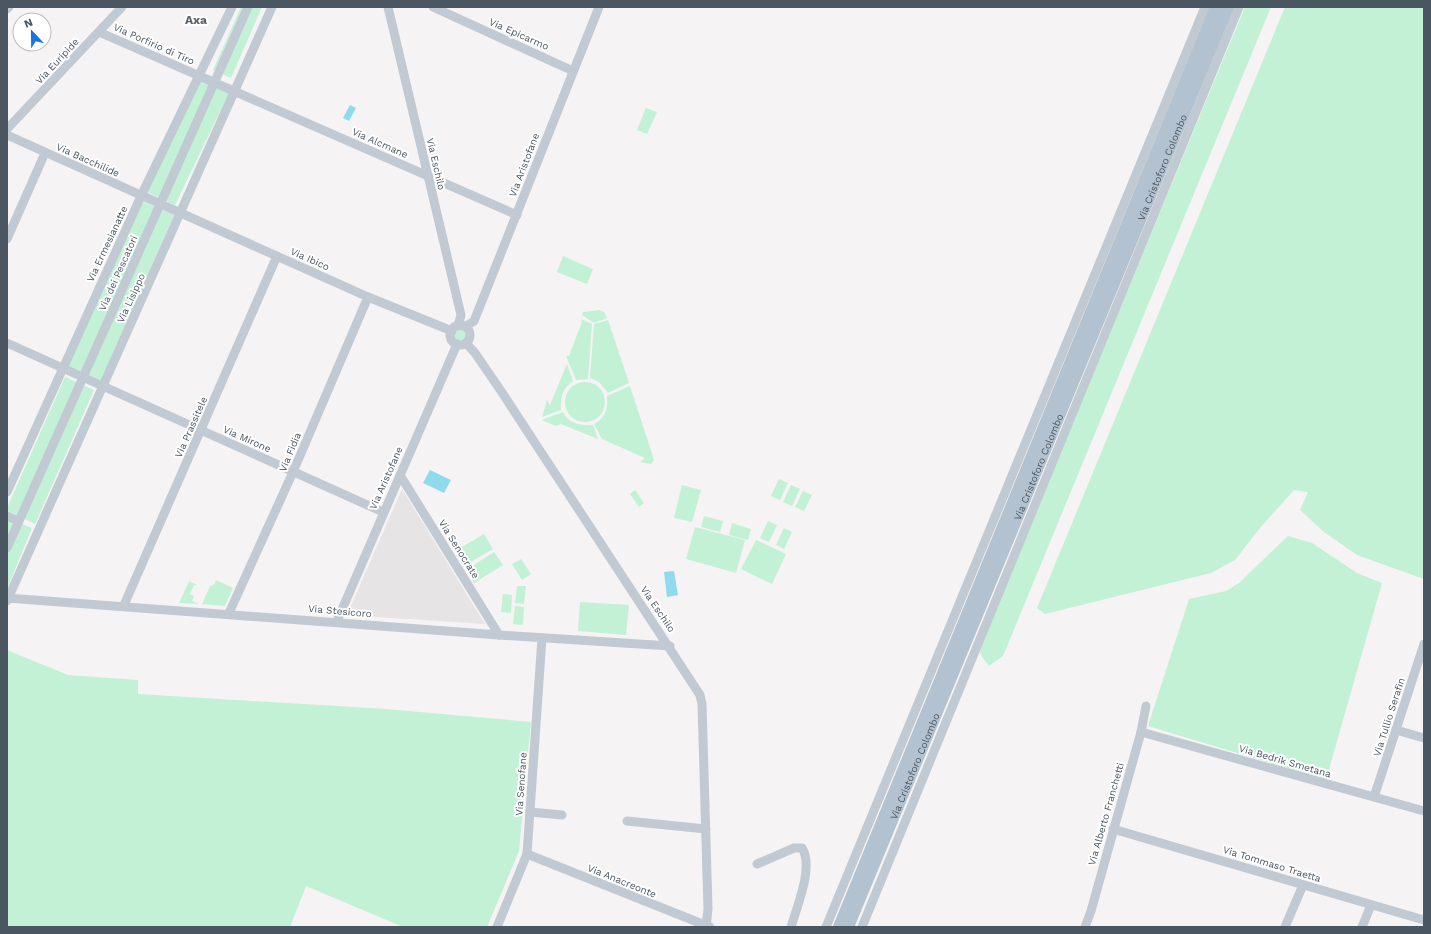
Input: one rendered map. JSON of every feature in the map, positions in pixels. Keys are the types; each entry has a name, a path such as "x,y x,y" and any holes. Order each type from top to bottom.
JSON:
{"main road":[{"name":"Via Cristoforo Colombo","path":"839,927 1216,7"},
{"name":"Via Cristoforo Colombo","path":"848,927 1228,7"}],"street":[{"name":"Via Euripide","path":"7,130 122,7"},
{"name":"Via Ermesianatte","path":"7,492 141,196 232,7"},
{"name":"Via dei Pescatori","path":"7,548 248,7"},
{"name":"Via Lisippo","path":"7,599 102,386 181,215 272,7"},
{"name":"Via Eschilo","path":"388,7 461,315 458,328 451,338 475,353 697,687 702,700 708,907 707,927"},
{"name":"Via Epicarmo","path":"433,7 574,70"},
{"name":"Via Aristofane","path":"458,328 474,321 598,7"},
{"name":"Via Cristoforo Colombo","path":"826,927 1204,7"},
{"name":"Via Cristoforo Colombo","path":"862,927 1239,7"},
{"name":"Via Porfirio di Tiro","path":"99,32 214,82"},
{"path":"1206,60 1219,55"},
{"name":"Via Alcmane","path":"214,82 517,215"},
{"name":"Via Bacchilide","path":"7,135 160,204"},
{"path":"7,239 45,153"},
{"name":"Via Ibico","path":"160,204 181,215 368,297 458,328"},
{"name":"Via Prassitele","path":"124,605 276,256"},
{"name":"Via Fidia","path":"229,613 293,472 368,297"},
{"name":"Via Eschilo","path":"458,328 470,333 469,339 461,343"},
{"name":"Via Mirone","path":"7,343 383,512"},
{"name":"Via Aristofane","path":"337,621 383,512 461,343"},
{"name":"Via Senocrate","path":"400,475 499,635"},
{"path":"7,516 18,521"},
{"name":"Via Stesicoro","path":"7,599 124,605 499,635 670,646"},
{"name":"Via Senofane","path":"497,927 527,854 542,638"},
{"name":"Via Tullio Serafin","path":"1374,797 1423,648"},
{"name":"Via Alberto Franchetti","path":"1085,927 1091,911 1141,732 1146,706"},
{"path":"1396,730 1424,738"},
{"name":"Via Bedrik Smetana","path":"1141,732 1424,811"},
{"path":"530,812 562,815"},
{"path":"627,820 706,828"},
{"name":"Via Tommaso Traetta","path":"1113,829 1424,920"},
{"path":"757,864 794,848 802,848 807,865 791,927"},
{"name":"Via Anacreonte","path":"527,854 707,927"},
{"path":"1285,927 1303,885"},
{"path":"1362,927 1371,905"}],"shaded area":[{"path":"402,489 485,624 347,615"}],"green space":[{"path":"241,7 262,7 231,78 213,70"},
{"path":"1245,7 1271,7 1003,656 989,666 982,657 979,649"},
{"path":"1285,7 1424,7 1424,579 1357,555 1324,532 1300,510 1308,492 1294,490 1260,528 1235,560 1211,573 1045,614 1037,608"},
{"path":"200,80 229,93 175,205 147,192"},
{"path":"646,108 657,112 647,134 637,130"},
{"path":"142,201 174,215 101,380 68,366"},
{"path":"563,256 593,269 587,284 557,272"},
{"path":"599,310 604,312 607,318 594,323 582,315 583,312"},
{"path":"581,319 592,324 588,379 576,380 566,356 569,356 582,322"},
{"path":"608,320 629,383 608,393 599,382 590,378 594,324"},
{"path":"460,329 465,331 467,336 465,341 460,343 455,341 453,336 455,331"},
{"path":"567,364 573,381 563,393 561,410 542,417 547,400 550,405"},
{"path":"65,377 94,390 35,524 7,511 7,508"},
{"path":"589,382 596,385 602,391 605,402 604,410 596,419 589,422 581,422 574,419 566,410 565,398 568,391 577,383"},
{"path":"630,386 654,460 651,464 640,462 645,458 602,439 594,424 604,416 607,405 607,396"},
{"path":"563,412 572,422 584,425 593,425 598,439 561,424 556,426 542,420"},
{"path":"779,479 788,483 780,500 771,496"},
{"path":"682,485 701,490 692,522 674,518"},
{"path":"791,485 800,489 792,506 783,502"},
{"path":"635,490 644,503 639,507 630,494"},
{"path":"803,491 812,495 804,511 795,507"},
{"path":"704,516 723,521 720,532 701,527"},
{"path":"7,518 32,528 7,589"},
{"path":"768,521 777,525 769,542 760,538"},
{"path":"732,523 751,529 748,540 729,535"},
{"path":"695,527 745,540 736,573 686,559"},
{"path":"784,528 792,532 784,549 776,545"},
{"path":"484,534 493,549 464,566 455,551"},
{"path":"1288,536 1312,543 1357,573 1382,583 1326,780 1148,726 1189,599 1226,591 1239,583"},
{"path":"756,540 786,554 772,584 741,569"},
{"path":"494,552 503,565 474,583 466,570"},
{"path":"521,559 531,574 522,580 512,564"},
{"path":"216,580 233,588 225,606 202,604 210,586 214,585"},
{"path":"189,581 197,585 194,585 190,594 194,596 192,601 199,604 179,603"},
{"path":"517,586 526,586 524,604 515,603"},
{"path":"503,594 512,595 511,613 501,612"},
{"path":"580,602 629,605 626,635 578,631"},
{"path":"515,606 524,607 523,625 513,624"},
{"path":"7,650 68,675 138,680 138,694 386,709 531,722 519,851 487,927 403,927 306,886 290,927 7,927"}],"water":[{"path":"350,105 356,108 349,121 343,118"},
{"path":"430,470 451,480 444,493 423,483"},
{"path":"674,571 678,595 667,597 664,572"}],"district":[{"name":"Axa","path":"196,20"}]}
